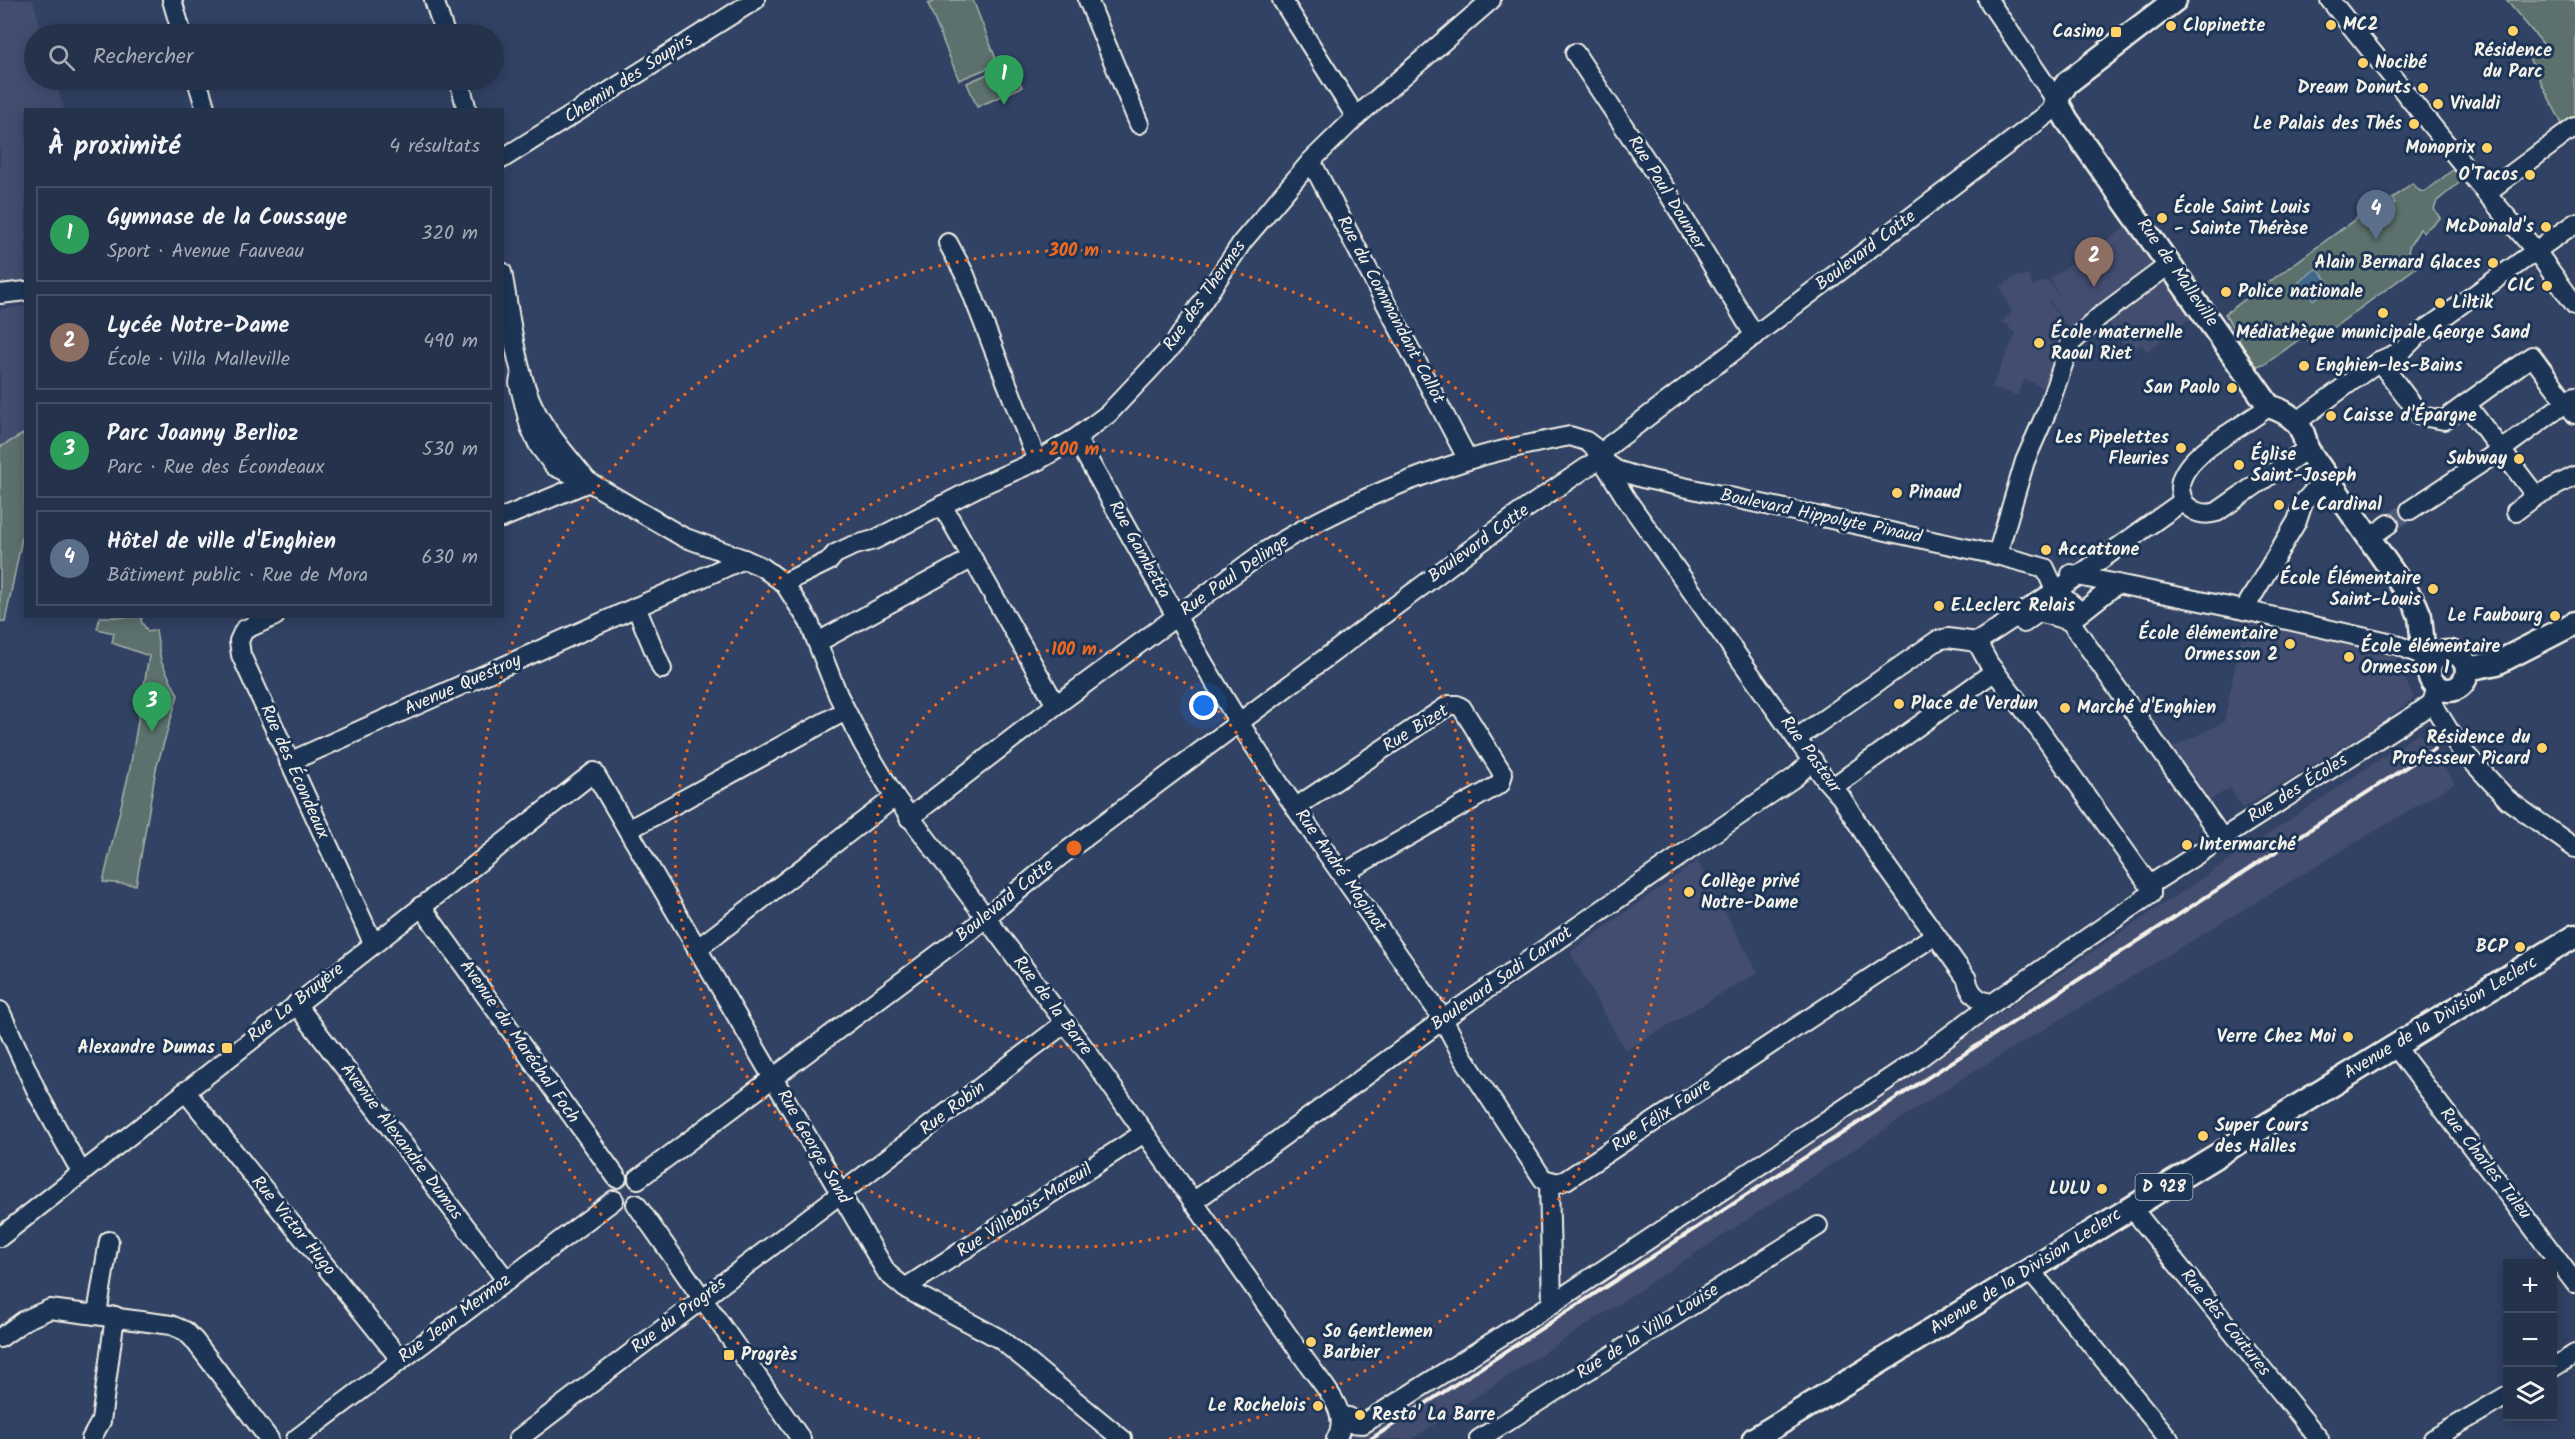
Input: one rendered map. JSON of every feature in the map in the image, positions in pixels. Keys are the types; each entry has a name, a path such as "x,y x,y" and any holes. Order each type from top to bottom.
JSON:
{"main road":[{"name":"Boulevard Cotte","path":"2056,100 2067,83 2175,0"},
{"name":"Rue de Malleville","path":"2056,100 2067,120 2269,406 2284,411 2298,421"},
{"path":"2298,421 2307,449 2415,604 2420,616 2428,672 2434,695 2458,687 2464,680 2467,669 2462,658 2452,652 2440,653 2427,658"},
{"path":"2467,669 2496,663 2575,623"},
{"name":"Avenue de la Division Leclerc","path":"1754,1439 2575,936"}],"street":[{"path":"172,0 179,24"},
{"path":"434,0 442,24"},
{"name":"Chemin des Soupirs","path":"504,158 755,0"},
{"path":"1088,0 1138,124"},
{"path":"1282,0 1356,117"},
{"name":"Rue des Thermes","path":"784,583 829,561 836,554 852,546 874,540 942,505 1037,461 1076,438 1108,414 1175,343 1243,241 1311,161 1356,117 1491,0"},
{"name":"Rue de Malleville","path":"1988,0 2056,100"},
{"path":"2330,0 2486,193 2536,251 2575,304"},
{"name":"Rue Paul Doumer","path":"1575,53 1670,196 1755,336"},
{"path":"200,90 205,108"},
{"path":"462,90 466,108"},
{"name":"Boulevard Cotte","path":"772,1078 986,917 1059,857 1512,519 1599,459 1610,445 2049,112 2056,100"},
{"path":"2486,193 2575,127"},
{"name":"Rue du Commandant Callot","path":"1311,161 1468,460"},
{"path":"2298,421 2379,361 2402,351 2418,335 2575,223"},
{"path":"948,243 965,275 1037,461"},
{"path":"1997,555 2025,461 2047,411 2070,344 2100,316 2170,264"},
{"path":"504,284 521,373 519,383 530,427 539,446 554,466 589,482 683,537 762,567 784,583"},
{"path":"0,294 24,291"},
{"path":"2379,361 2421,416 2444,420 2532,356 2572,404 2410,510"},
{"path":"2466,404 2536,496"},
{"path":"2269,406 2206,449 2185,469 2180,484 2183,501 2197,512 2208,514 2217,512 2307,449"},
{"name":"Rue Paul Delinge","path":"909,818 1056,705 1261,554 1354,503 1468,460 1570,436 1586,441 1594,447 1599,459"},
{"name":"Rue Gambetta","path":"1076,438 1177,617 1240,722"},
{"name":"Boulevard Hippolyte Pinaud","path":"1599,459 1616,470 1642,478 2397,645 2427,658"},
{"name":"Rue Pasteur","path":"1599,459 1833,787 1967,979 1968,986 1977,998 1993,1003"},
{"path":"2244,610 2297,521 2304,503 2326,477"},
{"path":"1627,500 1632,488 1642,478"},
{"path":"2516,511 2536,496 2573,480"},
{"path":"504,517 589,482"},
{"path":"1980,647 2037,608 2055,590 2183,501"},
{"path":"942,505 1056,705"},
{"path":"2369,538 2389,524"},
{"path":"2075,616 2113,583 2105,572 2105,556"},
{"name":"Avenue Questroy","path":"289,762 744,559"},
{"path":"818,642 971,559"},
{"path":"2045,568 2055,590 2075,616 2222,838"},
{"name":"Rue de la Barre","path":"784,583 798,602 818,642 845,711 909,818 1065,1023 1340,1410 1341,1418"},
{"path":"636,607 662,669"},
{"path":"2037,608 2075,616"},
{"name":"Rue des Écondeaux","path":"271,618 244,630 239,641 239,648 373,944"},
{"path":"1797,738 1938,640 1948,638 1980,647 2147,882 2151,884"},
{"path":"1833,787 1995,671"},
{"path":"2434,695 2459,747 2508,800 2575,848"},
{"name":"Rue des Écoles","path":"1993,1003 2151,894 2151,884 2434,695"},
{"name":"Rue Bizet","path":"1296,807 1449,705 1462,708 1503,774 1500,784 1342,874"},
{"path":"628,830 845,711"},
{"name":"Rue André Maginot","path":"1240,722 1443,1019"},
{"name":"Boulevard Sadi Carnot","path":"1193,1202 1443,1019 1795,777 1813,760"},
{"name":"Rue George Sand","path":"594,772 887,1273 905,1288 1000,1338 1122,1439"},
{"name":"Rue La Bruyère","path":"0,1237 594,772"},
{"path":"697,949 895,796"},
{"name":"Avenue du Maréchal Foch","path":"422,906 618,1178"},
{"name":"Rue Félix Faure","path":"1549,1182 1566,1180 1935,935"},
{"path":"1336,1439 1341,1427 1341,1418 1348,1417 1350,1423 1354,1425 1363,1424 1552,1304 1914,1062 1993,1003"},
{"name":"Avenue Alexandre Dumas","path":"296,1004 507,1281"},
{"path":"0,1011 38,1094 81,1172"},
{"path":"1443,1019 1463,1057 1538,1173 1549,1182 1552,1304"},
{"name":"Rue Robin","path":"841,1194 1065,1023"},
{"name":"Rue Charles Tuleu","path":"2395,1046 2575,1283"},
{"path":"638,1179 772,1078"},
{"name":"Rue Victor Hugo","path":"185,1091 401,1360"},
{"name":"Rue Villebois-Mareuil","path":"905,1288 1144,1133"},
{"path":"626,1175 638,1179 643,1192 636,1204 624,1207 614,1200 612,1186 618,1178 626,1175"},
{"name":"Rue du Progrès","path":"530,1436 702,1298 841,1194"},
{"name":"Rue Jean Mermoz","path":"296,1439 614,1200"},
{"path":"636,1204 801,1439"},
{"name":"Rue des Coutures","path":"2131,1207 2319,1439"},
{"name":"Rue de la Villa Louise","path":"1479,1439 1818,1226"},
{"path":"91,1439 101,1421 109,1240"},
{"path":"2030,1270 2169,1439"},
{"path":"0,1338 25,1320 50,1309 171,1325 185,1331 269,1439"},
{"path":"2555,1367 2575,1354"},
{"path":"2433,1439 2503,1398"}],"shaded area":[{"path":"0,0 33,0 40,24 24,24 24,90 58,90 64,108 24,108 24,286 0,288"},
{"path":"2131,224 2161,267 2073,334 2050,302 2053,299 2048,301 2071,334 2044,388 2025,379 2017,396 1992,387 2016,333 2010,330 2009,325 2001,323 2012,312 2000,287 2014,277 2028,275 2033,286 2048,280 2059,297 2050,278"},
{"path":"2317,268 2331,286 2313,300 2299,282"},
{"path":"2164,270 2196,314 2147,351 2141,345 2129,353 2104,315"},
{"path":"24,306 24,434 0,447 0,309"},
{"path":"2244,622 2393,653 2414,698 2383,722 2242,808 2230,788 2204,804 2164,752 2224,722"},
{"path":"2419,733 2455,783 1971,1073 1412,1439 1349,1439 1803,1145"},
{"path":"1697,861 1758,972 1625,1051 1570,952"}],"green space":[{"path":"937,0 973,0 998,64 959,80 928,4"},
{"path":"2506,0 2575,0 2575,124 2566,132 2529,58 2544,45"},
{"path":"1012,63 1022,87 977,107 967,83"},
{"path":"2455,168 2464,179 2437,201 2434,209 2440,218 2423,232 2420,229 2409,247 2408,255 2421,264 2311,344 2304,336 2264,365 2254,366 2225,314 2368,210 2395,203 2392,199 2412,183 2420,191 2425,192"},
{"path":"24,434 24,528 5,622 0,621 0,447"},
{"path":"100,618 142,618 141,621 148,632 156,630 161,661 178,695 156,769 136,885 103,882 130,768 149,656 112,643 114,633 97,629"}],"tunnel":[{"path":"2389,524 2410,510"}],"railway":[{"path":"1371,1439 2434,749"}],"place":[{"name":"MC2","path":"2331,25"},
{"name":"Clopinette","path":"2171,26"},
{"name":"Résidence du Parc","path":"2513,31"},
{"name":"Casino","path":"2116,32"},
{"name":"Nocibé","path":"2363,63"},
{"name":"Dream Donuts","path":"2423,88"},
{"name":"Vivaldi","path":"2438,104"},
{"name":"Gymnase de la Coussaye","path":"1004,105"},
{"name":"Le Palais des Thés","path":"2414,124"},
{"name":"Monoprix","path":"2487,148"},
{"name":"O'Tacos","path":"2530,175"},
{"name":"École Saint Louis - Sainte Thérèse","path":"2162,218"},
{"name":"McDonald's","path":"2546,227"},
{"name":"Hôtel de ville d'Enghien","path":"2376,240"},
{"name":"Alain Bernard Glaces","path":"2493,263"},
{"name":"CIC","path":"2547,286"},
{"name":"Lycée Notre-Dame","path":"2094,287"},
{"name":"Police nationale","path":"2226,292"},
{"name":"Liltik","path":"2440,303"},
{"name":"Médiathèque municipale George Sand","path":"2383,313"},
{"name":"École maternelle Raoul Riet","path":"2039,343"},
{"name":"Enghien-les-Bains","path":"2304,366"},
{"name":"San Paolo","path":"2232,388"},
{"name":"Caisse d'Épargne","path":"2331,416"},
{"name":"Les Pipelettes Fleuries","path":"2181,448"},
{"name":"Subway","path":"2519,459"},
{"name":"Église Saint-Joseph","path":"2239,465"},
{"name":"Pinaud","path":"1897,493"},
{"name":"Le Cardinal","path":"2279,505"},
{"name":"Accattone","path":"2046,550"},
{"name":"École Élémentaire Saint-Louis","path":"2433,589"},
{"name":"E.Leclerc Relais","path":"1939,606"},
{"name":"Le Faubourg","path":"2555,616"},
{"name":"École élémentaire Ormesson 2","path":"2290,644"},
{"name":"École élémentaire Ormesson 1","path":"2349,657"},
{"name":"Place de Verdun","path":"1899,704"},
{"name":"Marché d'Enghien","path":"2065,708"},
{"name":"Parc Joanny Berlioz","path":"152,732"},
{"name":"Résidence du Professeur Picard","path":"2542,748"},
{"name":"Intermarché","path":"2187,845"},
{"name":"Collège privé Notre-Dame","path":"1689,892"},
{"name":"BCP","path":"2520,947"},
{"name":"Verre Chez Moi","path":"2348,1037"},
{"name":"Alexandre Dumas","path":"227,1048"},
{"name":"Super Cours des Halles","path":"2203,1136"},
{"name":"LULU","path":"2102,1189"},
{"name":"So Gentlemen Barbier","path":"1311,1342"},
{"name":"Progrès","path":"729,1355"},
{"name":"Le Rochelois","path":"1318,1406"},
{"name":"Resto' La Barre","path":"1360,1415"}]}
